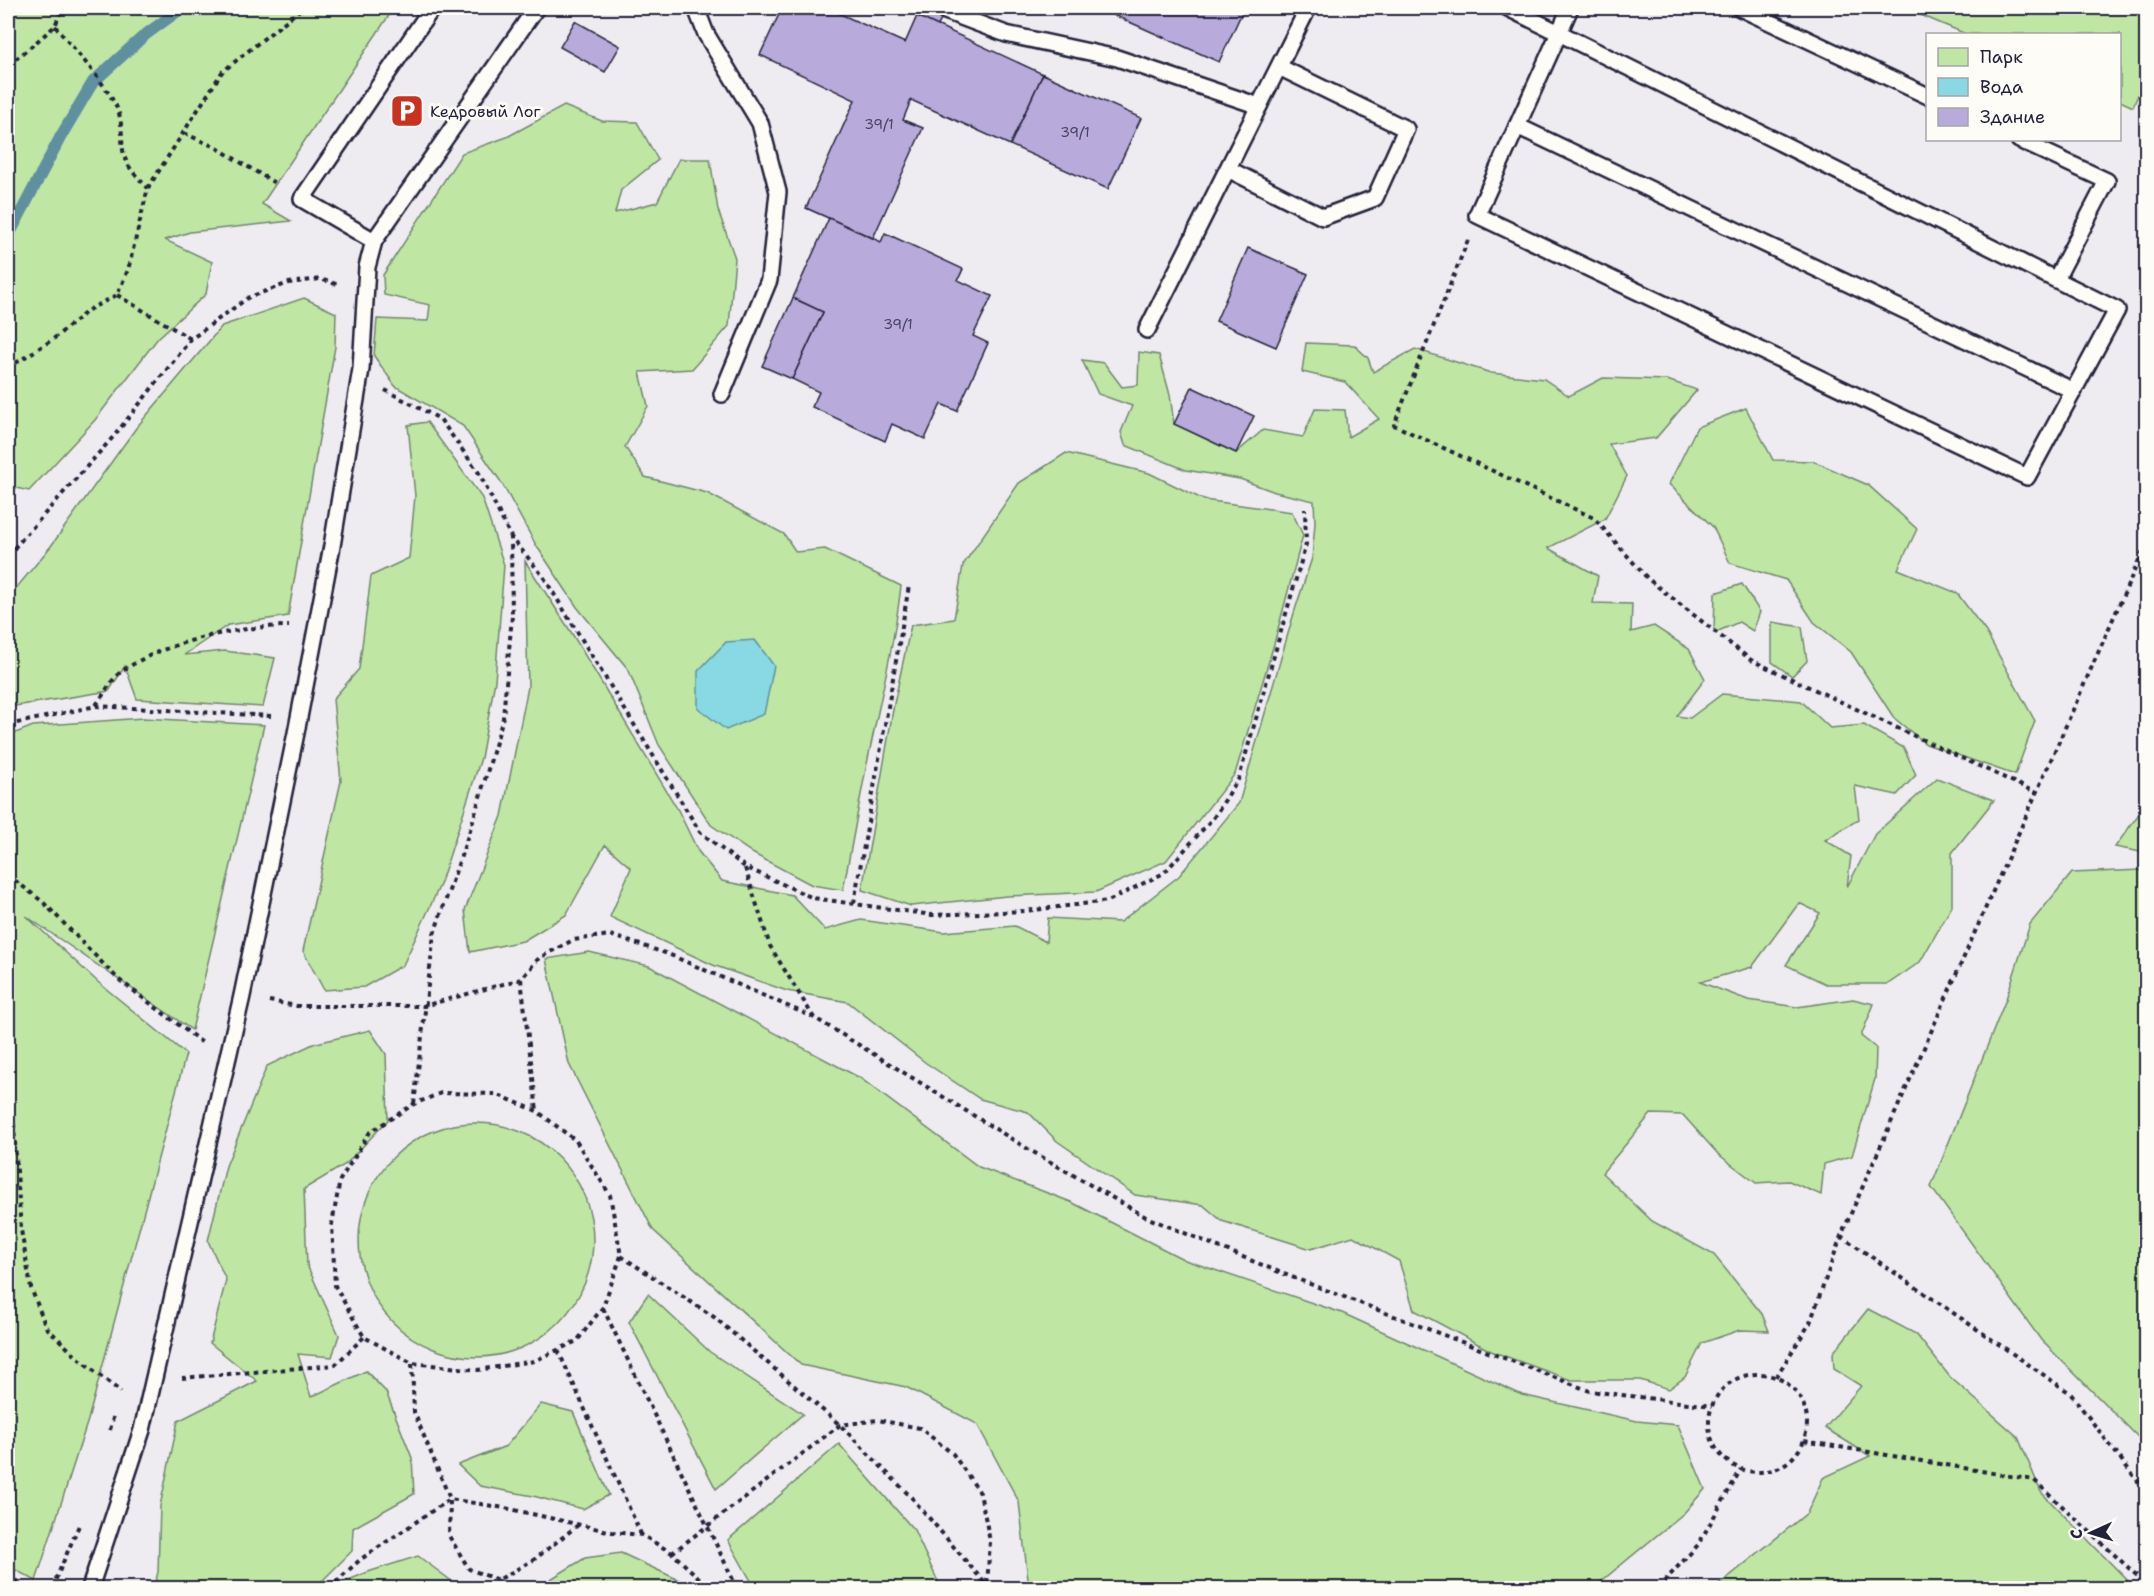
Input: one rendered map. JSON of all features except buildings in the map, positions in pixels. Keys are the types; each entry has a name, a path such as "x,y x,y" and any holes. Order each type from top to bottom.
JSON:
{"lane":[{"path":"374,241 302,199 432,8"},
{"path":"90,1588 142,1430 242,996 297,733 332,546 361,369 368,267 374,241 536,8"},
{"path":"696,8 706,34 760,123 778,192 769,280 722,394"},
{"path":"1147,330 1308,8"},
{"path":"1508,8 1559,33 2056,279 2117,310 2027,477 1477,215 1559,33 1570,8"},
{"path":"1740,8 1926,95"},
{"path":"945,11 1006,34 1117,58 1259,106"},
{"path":"1227,169 1323,217 1374,198 1406,129 1279,67"},
{"path":"1517,126 2074,391"},
{"path":"2021,141 2107,181 2056,279"}],"path":[{"path":"8,64 55,26 62,8"},
{"path":"8,368 52,340 90,309 117,295 128,270 148,188 222,72 302,8"},
{"path":"55,26 82,58 116,105 122,123 123,152 132,172 148,188"},
{"path":"184,133 217,148 302,199"},
{"path":"1477,215 1394,425 1594,518 1648,579 1751,660 2037,793"},
{"path":"8,555 114,436 191,339 249,297 289,282 320,279 343,286"},
{"path":"117,295 191,339"},
{"path":"361,369 386,391 440,419 480,473 511,537 543,576 700,832 744,867 813,898 932,915 1025,910 1108,901 1164,873 1214,817 1239,778 1306,544 1305,509"},
{"path":"414,1104 434,934 472,824 503,718 512,616 511,537"},
{"path":"1776,1377 1810,1323 1841,1236 2146,544"},
{"path":"854,903 909,586"},
{"path":"96,706 120,673 153,655 190,641 229,632 271,626 299,626"},
{"path":"8,725 96,706 279,716"},
{"path":"744,867 770,946 815,1018"},
{"path":"8,875 43,902 118,979 206,1045"},
{"path":"242,996 297,1006 424,1006 521,979 539,958 573,940 609,935 668,954 815,1018 1028,1149 1146,1217 1284,1274 1590,1391 1712,1406"},
{"path":"521,979 537,1111"},
{"path":"8,1070 21,1230 31,1288 46,1327 78,1358 121,1392"},
{"path":"441,1093 496,1094 537,1111 576,1141 610,1195 621,1256 603,1307 577,1341 534,1361 478,1370 412,1363 364,1337 334,1286 332,1224 340,1180 370,1132 414,1104 441,1093"},
{"path":"1841,1236 2070,1393 2146,1492"},
{"path":"621,1256 714,1317 840,1425 912,1498 988,1587"},
{"path":"603,1307 737,1588"},
{"path":"153,1380 336,1365 364,1337"},
{"path":"558,1350 642,1535"},
{"path":"412,1363 414,1412 450,1499 449,1536 469,1569 498,1580 535,1559 578,1524"},
{"path":"1757,1373 1776,1377 1792,1387 1804,1402 1808,1421 1804,1440 1794,1457 1778,1468 1760,1472 1741,1469 1725,1459 1713,1443 1709,1424 1712,1406 1722,1389 1738,1378 1757,1373"},
{"path":"672,1553 840,1425 878,1420 920,1428 952,1454 980,1494 990,1541 988,1587"},
{"path":"1804,1440 2034,1480 2146,1584"},
{"path":"1658,1588 1698,1545 1741,1469"},
{"path":"329,1588 361,1559 450,1499 510,1509 612,1532 642,1535 672,1553 711,1588"},
{"path":"8,1575 28,1588"}],"green space":[{"path":"8,8 394,8 262,204 291,221 190,232 165,240 212,262 206,294 158,338 95,420 29,491 8,486"},
{"path":"1904,8 2146,8 2146,75 2133,107 2121,101 2121,33 1964,33"},
{"path":"564,106 602,121 637,122 658,160 621,190 615,213 657,202 679,159 710,159 718,210 735,258 729,326 692,369 640,372 648,406 625,447 645,477 707,493 784,534 796,552 825,549 901,586 892,644 843,890 812,885 754,854 711,825 659,745 628,669 577,607 536,545 501,482 463,426 395,386 374,356 377,319 428,321 430,305 384,295 383,275 462,153 507,137"},
{"path":"304,298 336,313 335,347 288,616 228,625 184,655 225,651 275,658 263,707 137,699 125,666 109,691 8,707 8,598 51,546 136,428 222,326"},
{"path":"1306,343 1354,345 1368,358 1373,372 1415,349 1491,373 1544,379 1569,396 1603,378 1667,380 1697,390 1656,438 1609,444 1627,476 1605,519 1548,548 1598,576 1593,603 1632,604 1631,632 1654,626 1689,649 1705,679 1677,716 1690,718 1722,694 1801,701 1830,728 1864,725 1904,748 1916,775 1897,795 1855,786 1859,819 1825,840 1851,856 1847,887 1875,834 1937,778 1994,800 1952,853 1952,906 1920,962 1888,984 1826,984 1786,965 1820,913 1799,903 1752,967 1700,982 1748,1000 1797,1007 1853,999 1874,1004 1861,1036 1876,1048 1875,1079 1852,1156 1824,1164 1821,1195 1789,1181 1756,1183 1718,1154 1683,1115 1651,1114 1602,1173 1652,1221 1714,1255 1762,1314 1769,1331 1740,1330 1702,1343 1685,1377 1669,1389 1640,1380 1571,1380 1491,1351 1414,1310 1399,1261 1353,1236 1311,1249 1222,1221 1203,1205 1135,1195 1057,1141 1028,1112 980,1099 926,1063 848,1002 787,991 713,965 610,917 631,868 605,845 566,915 523,941 470,952 465,910 502,816 528,687 525,561 571,632 678,810 698,851 722,881 792,895 825,930 861,920 944,932 1015,926 1046,942 1048,918 1120,922 1179,876 1239,803 1312,558 1314,501 1275,492 1240,479 1186,470 1125,445 1121,432 1132,406 1098,394 1082,360 1104,363 1122,387 1138,385 1139,352 1159,355 1170,395 1174,424 1236,453 1263,430 1303,437 1315,409 1345,410 1348,437 1379,419 1345,382 1302,372"},
{"path":"1746,408 1773,460 1813,461 1868,485 1917,529 1898,569 1957,593 1986,632 2035,721 2015,775 1926,744 1894,718 1851,652 1814,622 1786,580 1730,563 1713,527 1669,484 1697,427"},
{"path":"427,422 482,498 504,565 495,681 481,758 440,885 403,965 364,987 324,990 303,951 341,781 333,699 359,669 371,576 409,558 415,496 408,425"},
{"path":"1066,453 1149,473 1204,500 1292,512 1303,535 1274,644 1235,774 1166,861 1096,892 1007,896 911,906 862,890 894,704 911,625 954,619 963,565 1019,483"},
{"path":"1742,584 1760,612 1753,631 1739,622 1714,633 1715,593"},
{"path":"1772,622 1802,627 1807,661 1792,676 1772,662"},
{"path":"143,718 264,725 192,1030 26,916 99,983 186,1054 88,1420 36,1581 8,1566 8,736 33,726"},
{"path":"2146,804 2146,853 2115,847"},
{"path":"2142,870 2146,872 2146,1445 2041,1340 1931,1187 2006,999 2030,924 2072,873"},
{"path":"589,952 649,966 860,1078 979,1167 1071,1202 1185,1260 1342,1313 1522,1395 1637,1421 1678,1425 1705,1489 1684,1513 1593,1588 1029,1588 1019,1502 977,1424 906,1387 801,1365 653,1230 569,1064 546,959"},
{"path":"370,1030 386,1054 388,1120 346,1164 304,1189 307,1265 339,1335 332,1357 298,1354 311,1397 366,1371 386,1392 412,1458 414,1494 353,1528 352,1551 315,1588 154,1588 158,1572 160,1506 178,1421 257,1381 210,1343 226,1280 208,1241 226,1166 267,1066 313,1044"},
{"path":"476,1123 499,1125 521,1132 541,1143 559,1157 573,1175 584,1195 591,1217 593,1240 591,1263 584,1285 573,1305 559,1323 541,1337 521,1348 499,1355 476,1357 453,1355 431,1348 411,1337 393,1323 379,1305 368,1285 361,1263 359,1240 361,1217 368,1195 379,1175 393,1157 411,1143 431,1132 453,1125"},
{"path":"648,1294 710,1352 803,1414 716,1489 629,1322"},
{"path":"1868,1309 1916,1334 1950,1377 2018,1437 2041,1492 2135,1588 1715,1588 1807,1513 1823,1478 1870,1456 1825,1428 1861,1386 1834,1369 1833,1353"},
{"path":"541,1404 573,1412 609,1495 583,1509 480,1486 458,1465 506,1446"},
{"path":"839,1444 914,1530 941,1588 755,1588 728,1540"},
{"path":"621,1553 681,1581 690,1588 536,1588 585,1558"},
{"path":"418,1556 461,1588 329,1588 368,1572"}],"water":[{"path":"755,640 774,666 764,714 726,730 698,708 698,671 726,642"}],"waterway":[{"path":"8,237 61,136 93,82 145,35 182,8"}],"place":[{"name":"Кедровый Лог","path":"407,111"}]}
